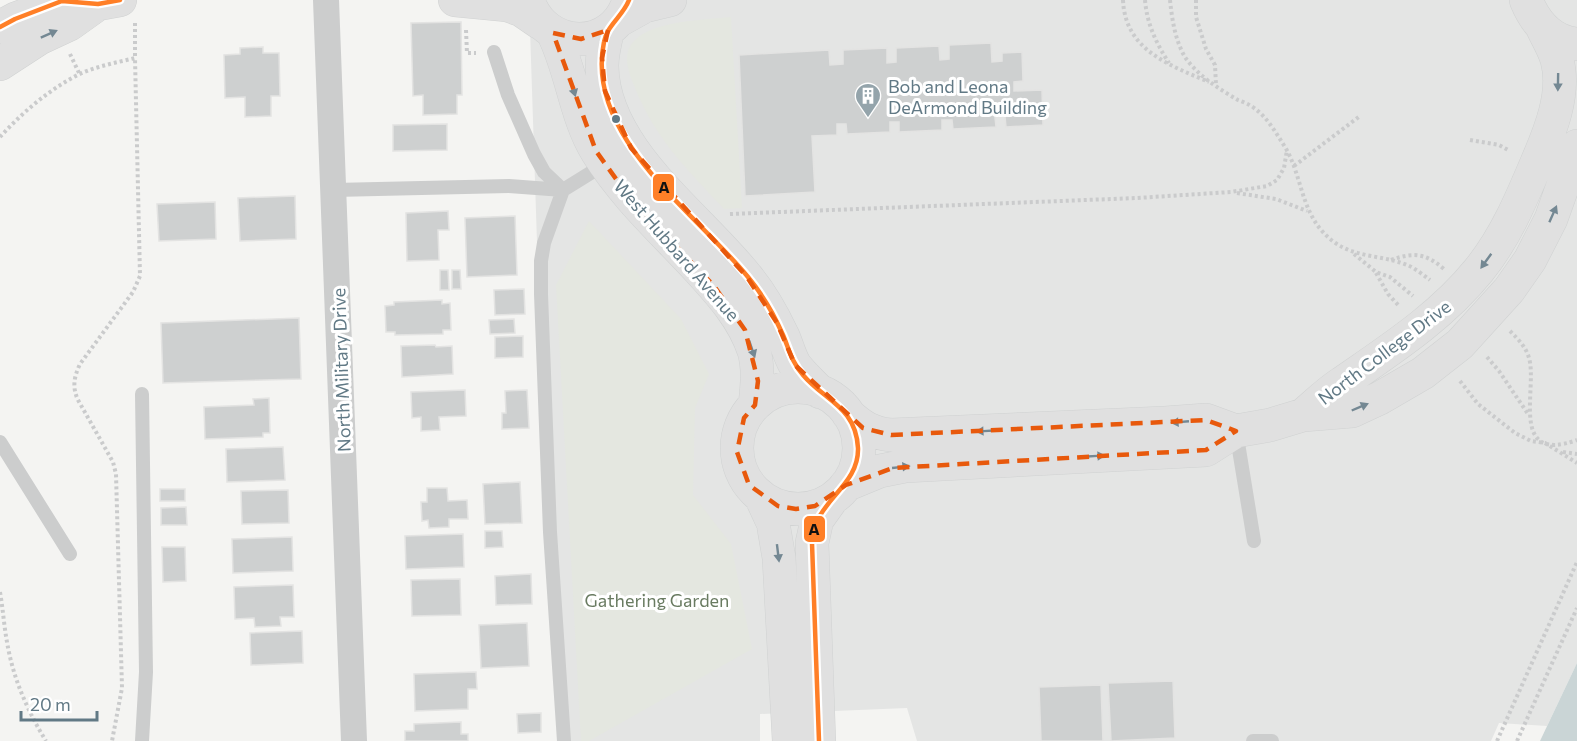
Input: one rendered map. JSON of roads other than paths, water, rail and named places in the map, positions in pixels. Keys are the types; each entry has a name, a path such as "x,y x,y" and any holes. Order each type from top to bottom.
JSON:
{"street":[{"name":"North Military Drive","path":"326,0 354,741"},
{"path":"461,15 507,5 540,19 566,38 581,39 595,37 618,17 645,6 669,0"},
{"path":"0,27 62,1 117,8"},
{"path":"0,64 40,38 70,24 117,8"},
{"path":"1529,10 1555,38 1577,44"},
{"name":"North College Drive","path":"1303,415 1340,384 1387,354 1454,299 1479,270 1506,231 1544,145 1557,105 1560,82 1557,60 1529,10"},
{"name":"West Hubbard Avenue","path":"618,17 602,58 605,91 631,148 747,277 773,315 795,365 820,392"},
{"name":"West Hubbard Avenue","path":"540,19 564,54 587,132 605,164 629,197 733,310 745,330 754,352 758,381 755,405"},
{"name":"North College Drive","path":"839,492 880,471 905,466 1206,450 1236,431 1270,425 1303,415 1352,411 1380,398 1423,373 1460,344 1509,290 1530,260 1551,219 1577,146"},
{"path":"839,492 815,507 796,509 778,506 761,497 749,485 740,469 737,452 738,435 744,418 755,405 769,394 786,389 803,388 820,392 836,401 862,428 891,435 1206,420 1236,431"},
{"path":"819,741 812,543 817,520 855,469 859,450 856,432 849,414"},
{"path":"761,497 773,523 779,558 789,741"}],"lane":[{"path":"495,52 508,94 534,154 544,172 563,190"},
{"path":"334,190 509,186 563,190 605,164"},
{"path":"563,190 544,243 541,261 541,294 550,532 564,741"},
{"path":"142,394 146,672 142,741"},
{"path":"1236,431 1254,540"},
{"path":"0,442 70,554"},
{"path":"1253,741 1272,741"}],"place":[{"name":"Bob and Leona DeArmond Building","path":"868,119"}],"park label":[{"name":"Gathering Garden","path":"657,600"}]}
